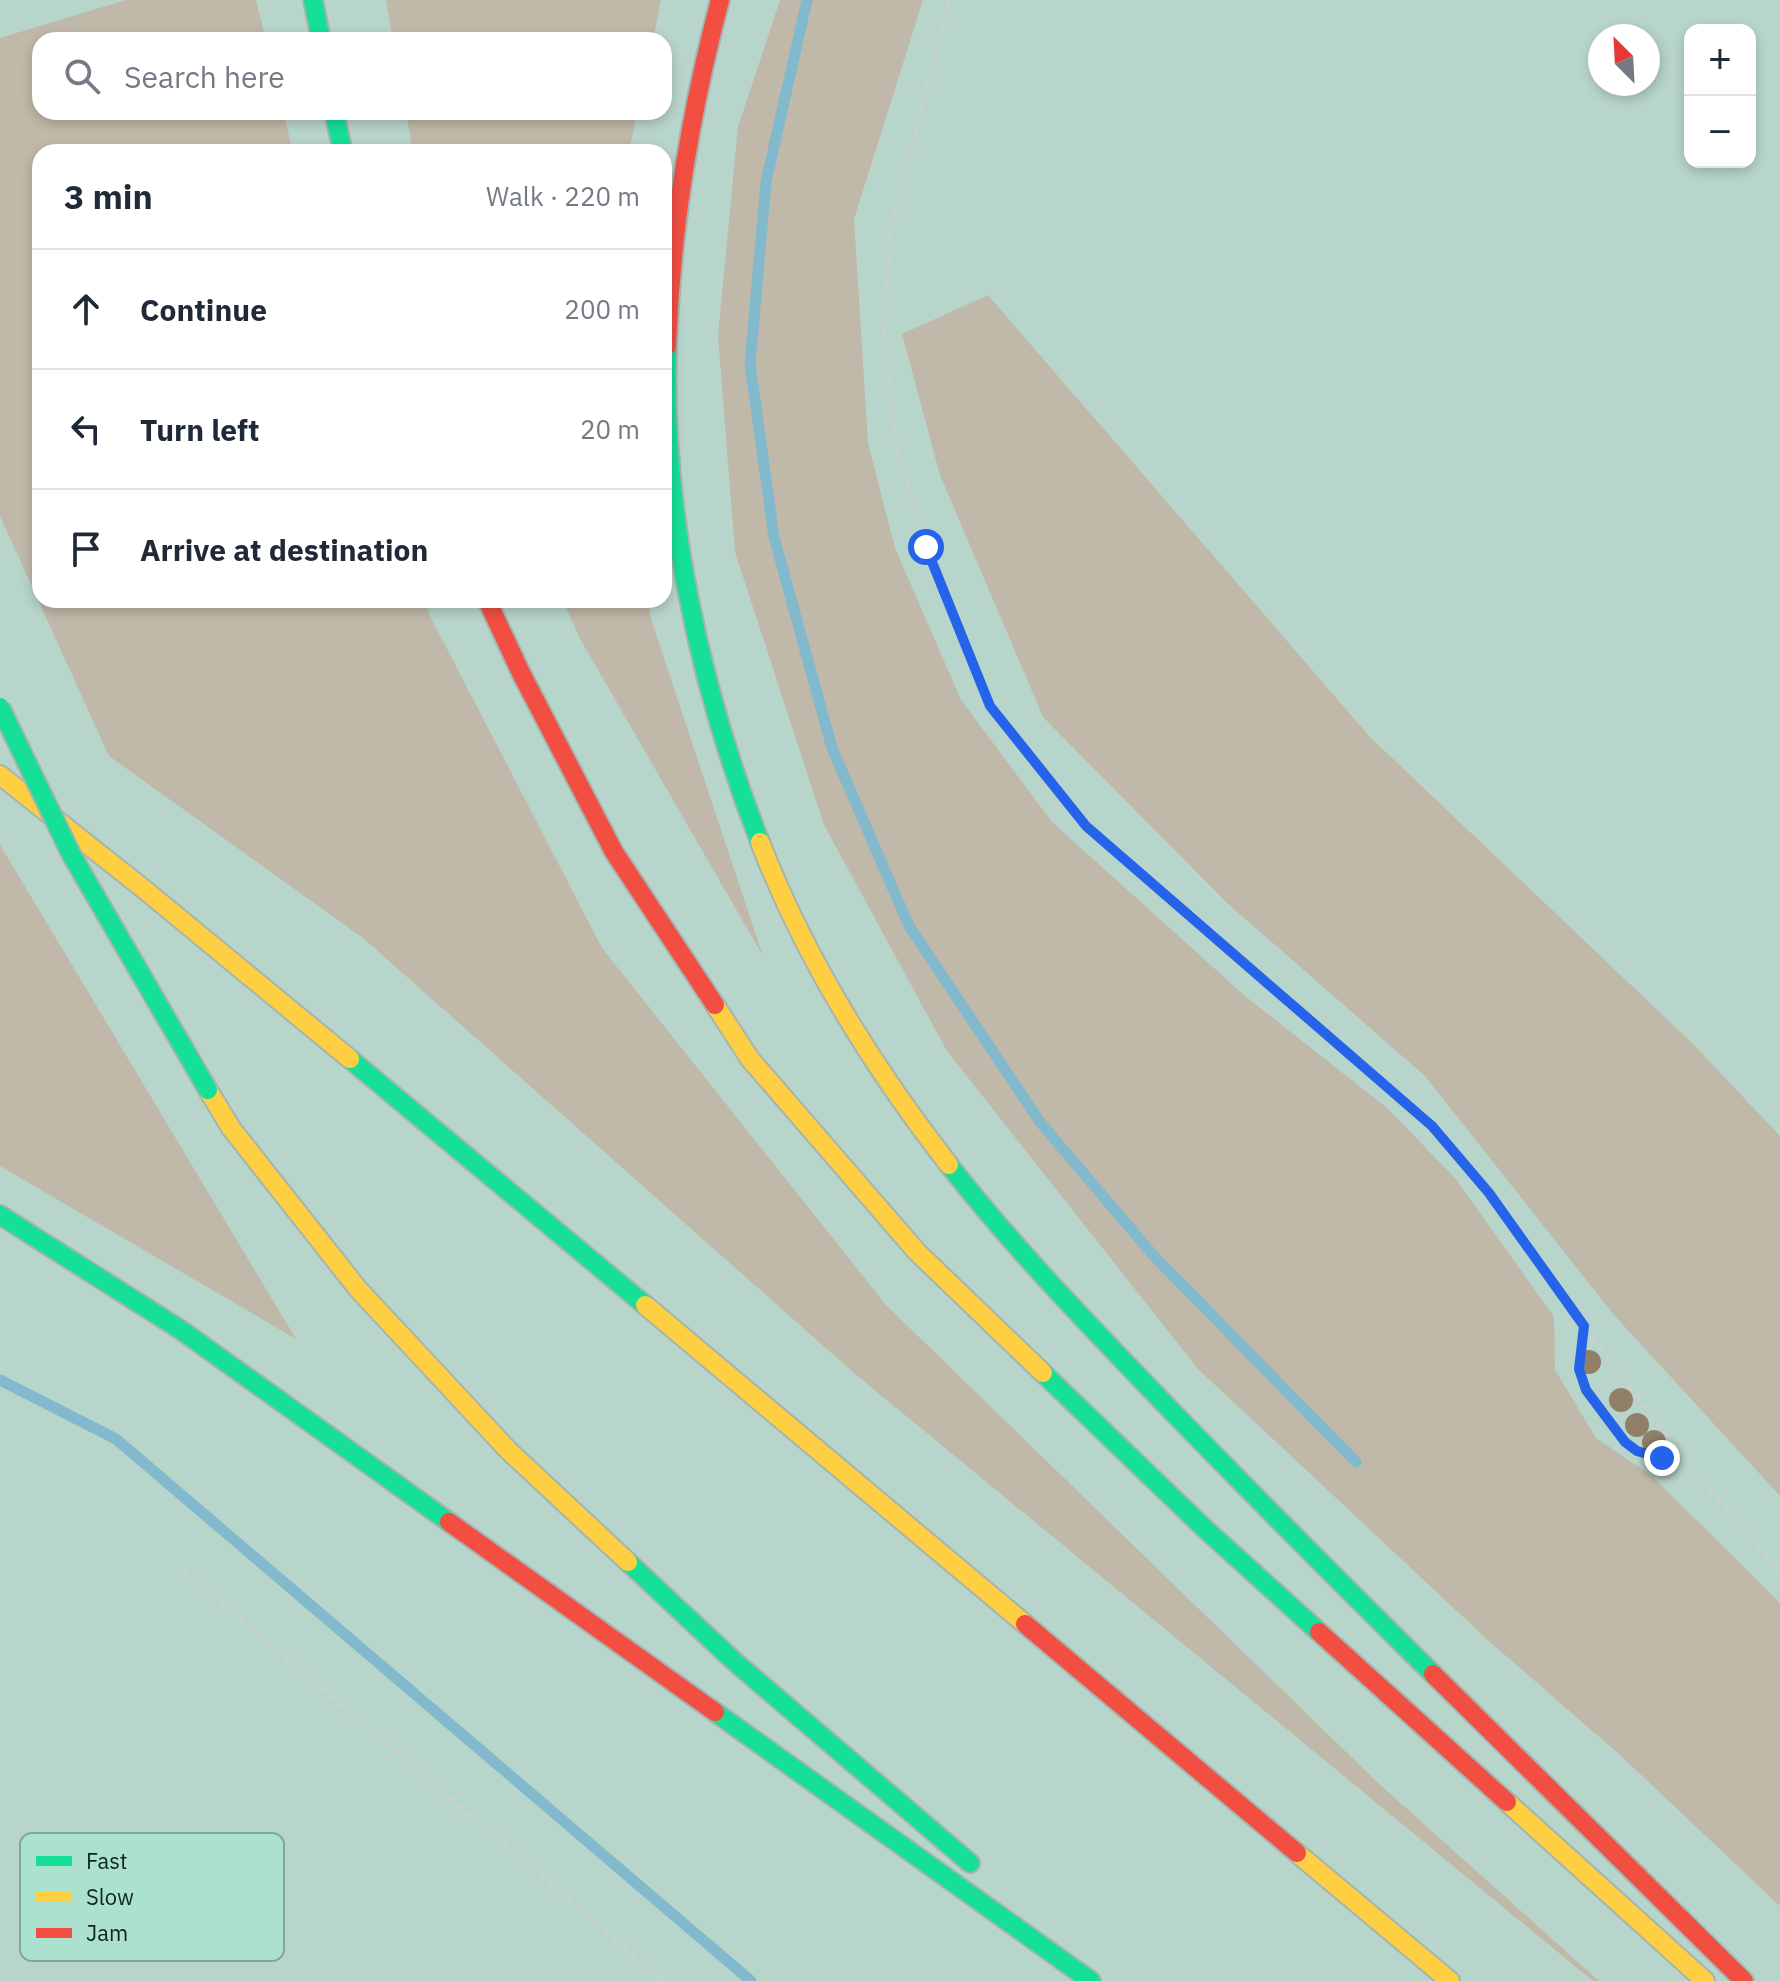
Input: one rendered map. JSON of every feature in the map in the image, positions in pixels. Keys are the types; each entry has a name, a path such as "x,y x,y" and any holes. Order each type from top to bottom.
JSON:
{"highway":[{"path":"313,0 319,32"},
{"path":"672,279 678,191 691,115 720,0"},
{"path":"336,120 341,144"},
{"path":"672,477 693,611 729,755 780,891 808,950 837,1001 908,1110 988,1214 1044,1278 1294,1537 1744,1981"},
{"path":"491,608 614,852 750,1059 917,1252 1202,1526 1705,1981"},
{"path":"0,707 19,751 115,932 231,1128 358,1289 509,1451 735,1662 987,1878"},
{"path":"0,775 436,1130 1450,1981"},
{"path":"0,1215 181,1330 1091,1981"},
{"path":"1035,1919 1107,1981"}],"path":[{"path":"949,0 890,232 883,336 896,444 926,547 990,706 1086,826 1432,1126 1489,1193 1684,1459 1780,1572"},
{"path":"1584,1326 1579,1369 1586,1390 1605,1417 1625,1442 1637,1451 1662,1458 1684,1459"},
{"path":"184,1571 664,1981"}],"shaded area":[{"path":"126,0 256,0 264,32 32,32 32,120 285,120 291,144 32,144 32,586 0,516 0,38"},
{"path":"386,0 661,0 655,32 392,32"},
{"path":"780,0 923,0 854,219 868,443 895,548 961,700 1052,822 1245,996 1387,1108 1455,1178 1554,1317 1555,1370 1596,1438 1652,1476 1780,1603 1780,1906 1620,1755 1490,1642 1198,1369 947,1051 824,825 735,552 718,336 738,127"},
{"path":"407,120 635,120 631,144 412,144"},
{"path":"988,295 1370,737 1693,1044 1780,1136 1780,1496 1614,1315 1425,1076 1227,903 1043,717 940,475 902,334"},
{"path":"42,608 428,608 602,948 886,1305 1377,1782 1599,1981 1593,1981 855,1374 363,938 109,756"},
{"path":"566,608 649,608 763,956 579,637"},
{"path":"0,845 296,1339 0,1166"}],"waterway":[{"path":"807,0 766,182 750,364 774,537 832,748 909,926 1040,1122 1153,1255 1356,1462"},
{"path":"0,1380 116,1439 751,1981"}],"traffic: fast":[{"path":"313,0 319,32"},
{"path":"336,120 341,144"},
{"path":"672,480 678,535 703,661 719,723 760,842"},
{"path":"0,707 71,854 208,1090"},
{"path":"350,1059 645,1305"},
{"path":"949,1165 1025,1255 1105,1342 1433,1674"},
{"path":"0,1215 181,1330 449,1522"},
{"path":"1043,1373 1202,1526 1319,1632"},
{"path":"628,1562 735,1662 970,1863"},
{"path":"715,1712 1091,1981"}],"traffic: slow":[{"path":"0,775 350,1059"},
{"path":"760,842 798,928 842,1010 893,1089 949,1165"},
{"path":"715,1005 750,1059 917,1252 1043,1373"},
{"path":"208,1090 231,1128 358,1289 509,1451 628,1562"},
{"path":"645,1305 1025,1624"},
{"path":"1507,1802 1705,1981"},
{"path":"1297,1853 1450,1981"}],"traffic: jam":[{"path":"672,269 684,172 720,0"},
{"path":"491,608 614,852 715,1005"},
{"path":"449,1522 715,1712"},
{"path":"1025,1624 1297,1853"},
{"path":"1319,1632 1507,1802"},
{"path":"1433,1674 1744,1981"}],"route":[{"path":"926,547 990,706 1086,826 1432,1126 1489,1193 1584,1326 1579,1369 1586,1390 1625,1442 1637,1451 1662,1458"}]}
